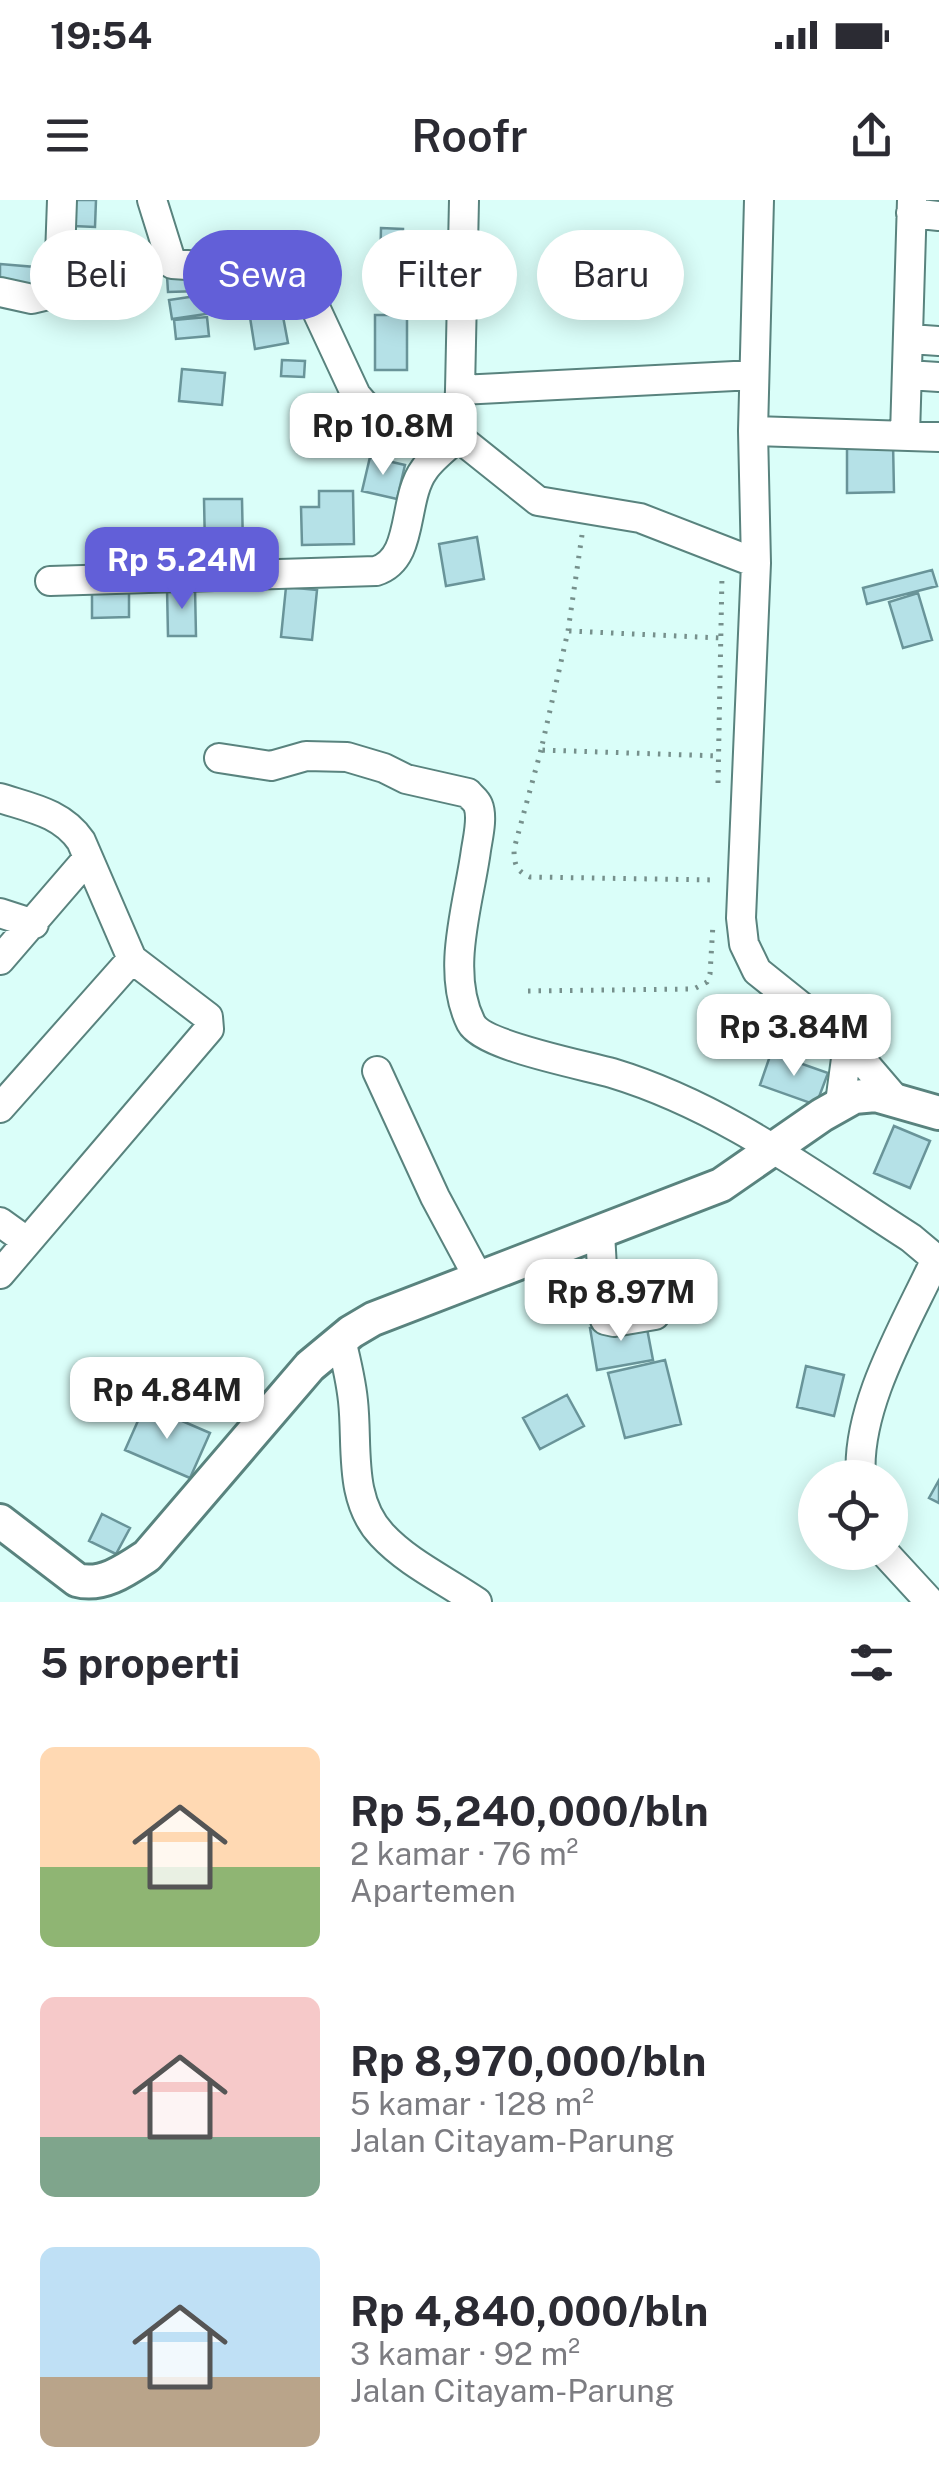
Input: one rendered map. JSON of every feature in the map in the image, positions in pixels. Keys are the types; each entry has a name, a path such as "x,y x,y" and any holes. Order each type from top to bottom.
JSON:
{"street":[{"path":"0,292 32,299 53,294 59,285 62,200"},
{"path":"152,200 172,264 293,272 301,277 356,395 369,413 446,448 538,500 640,518 756,563"},
{"path":"50,580 376,572 389,567 398,556 423,470 446,448 460,390 464,200"},
{"path":"759,200 752,432 756,563 740,918 744,944 757,971 848,1044 896,1100"},
{"path":"906,435 921,210"},
{"path":"910,340 939,341"},
{"path":"908,375 939,377"},
{"path":"460,390 754,376"},
{"path":"752,432 939,437"},
{"path":"219,758 272,766 306,756 347,756 406,779 468,792 478,806 479,830 460,961 466,1006 479,1032 510,1046 657,1088 740,1126 911,1238 937,1260 888,1362 866,1424 862,1460"},
{"path":"0,798 60,818 74,830 132,959 208,1017 209,1029 25,1240 0,1274"},
{"path":"0,960 88,858"},
{"path":"0,913 34,924"},
{"path":"0,1108 132,959"},
{"path":"821,1116 848,1044"},
{"path":"377,1071 435,1197 479,1278"},
{"path":"0,1521 93,1593 147,1556 310,1366 372,1319 722,1184 821,1116 863,1096 896,1100 939,1113"},
{"path":"0,1222 25,1240"},
{"path":"600,1232 605,1320 655,1316"},
{"path":"341,1340 353,1400 357,1471 366,1514 382,1535 409,1558 477,1602"},
{"path":"901,1570 930,1602"}],"path":[{"path":"586,508 568,631 514,848 514,862 520,872 530,877 716,880 716,862"},
{"path":"718,792 722,552"},
{"path":"568,631 721,638"},
{"path":"541,750 718,756"},
{"path":"528,992 694,990 710,974 714,918"}],"building":[{"path":"74,200 96,200 95,227 73,226"},
{"path":"0,264 30,267 30,288 0,285"},
{"path":"167,276 183,276 183,292 168,292"},
{"path":"183,298 183,317 172,319 169,300"},
{"path":"174,320 207,320 209,336 176,339"},
{"path":"250,320 284,320 288,343 255,349"},
{"path":"375,320 407,320 407,370 375,370"},
{"path":"282,360 305,361 304,377 281,376"},
{"path":"182,369 225,373 222,405 179,401"},
{"path":"893,442 894,492 847,493 847,443"},
{"path":"370,457 405,465 397,499 362,491"},
{"path":"319,491 353,491 354,544 302,545 301,507 319,507"},
{"path":"204,499 242,499 243,548 205,548"},
{"path":"477,537 484,579 446,586 439,544"},
{"path":"932,570 937,586 867,604 863,588"},
{"path":"286,587 317,590 312,640 281,637"},
{"path":"129,588 129,617 92,618 92,589"},
{"path":"167,588 195,588 196,636 168,636"},
{"path":"918,593 932,640 903,648 889,602"},
{"path":"771,1053 828,1073 816,1105 760,1085"},
{"path":"894,1126 930,1141 910,1188 874,1173"},
{"path":"645,1318 653,1360 597,1370 590,1328"},
{"path":"665,1360 681,1424 625,1438 608,1373"},
{"path":"806,1366 844,1375 834,1416 797,1407"},
{"path":"567,1395 584,1426 540,1449 523,1418"},
{"path":"145,1405 210,1433 190,1478 125,1450"},
{"path":"939,1480 939,1503 929,1498"},
{"path":"102,1514 130,1528 116,1554 89,1541"}]}
